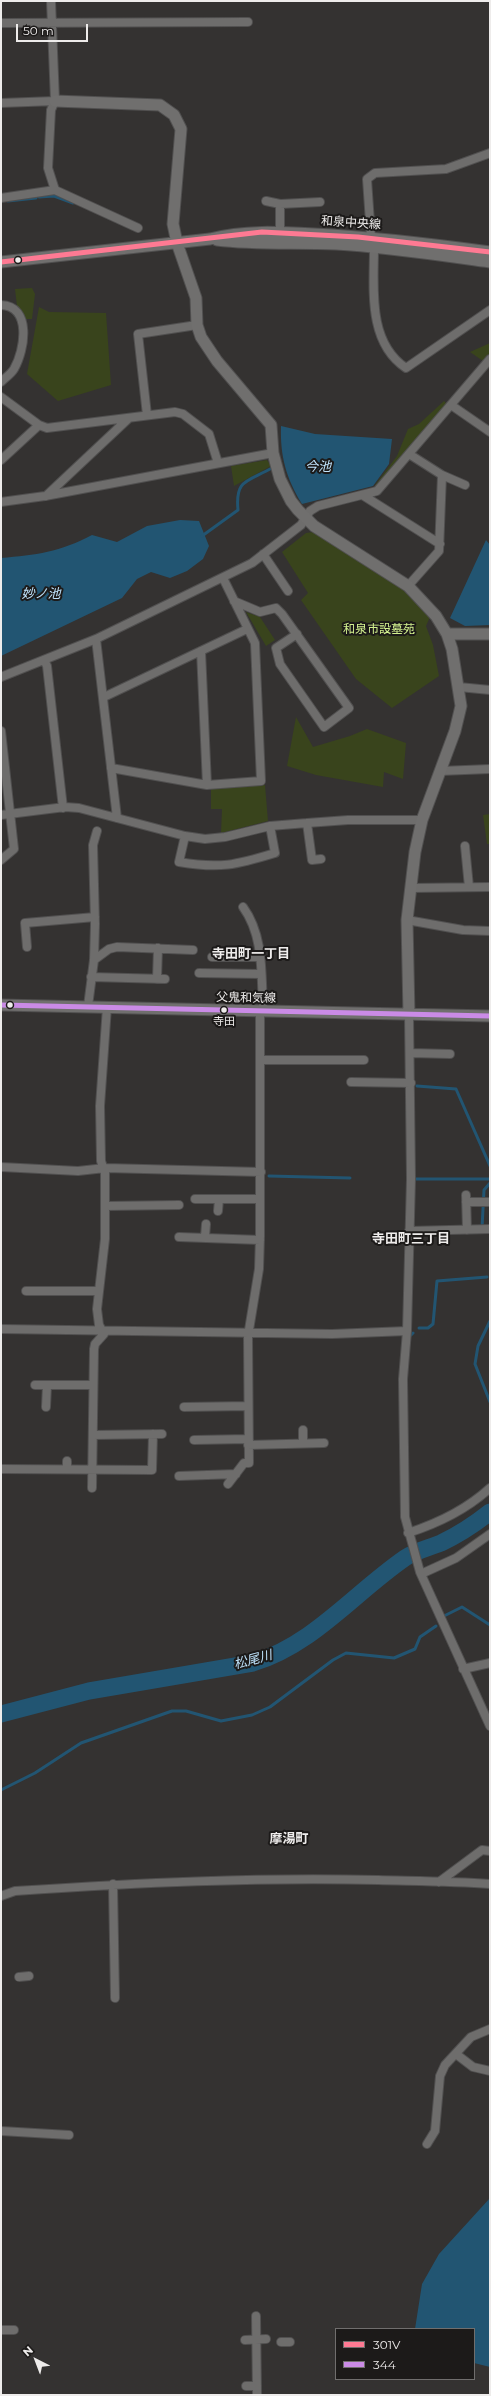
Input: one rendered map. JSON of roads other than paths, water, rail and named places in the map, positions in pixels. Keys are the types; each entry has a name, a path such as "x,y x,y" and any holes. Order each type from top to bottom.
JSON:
{"street":[{"path":"51,1 56,101 52,110 48,168 55,190"},
{"path":"1,23 248,22"},
{"path":"1,103 56,101 160,105 174,115 181,129 173,224 177,243 196,298 197,325 201,337 217,361 271,425 273,453 285,491 291,502 314,526 408,586 436,616 446,634 459,686 461,706 455,731 422,820 410,888 407,920 411,1083 407,1331 403,1379 405,1517 408,1534 420,1573 490,1726"},
{"path":"490,153 446,169 375,173 367,179 372,242 375,316 378,328 389,353 406,368 490,310"},
{"path":"1,198 55,190 138,228"},
{"path":"266,201 311,207 320,202"},
{"path":"280,204 280,232"},
{"name":"和泉中央線","path":"1,262 210,239 229,234 280,232 372,242 490,252"},
{"name":"和泉中央線","path":"210,239 241,243 334,244 372,242 490,262"},
{"path":"1,305 9,305 19,313 24,323 20,357 14,370 1,382"},
{"path":"148,414 138,334 197,325"},
{"path":"1,677 96,639 252,563 306,519 310,511 318,506 364,496 377,491 490,359"},
{"path":"1,398 39,425 47,428 129,418 148,414 175,412 183,414 209,434 218,463"},
{"path":"451,405 490,432"},
{"path":"45,496 129,418"},
{"path":"1,460 39,425"},
{"path":"1,502 45,496 273,453"},
{"path":"409,454 442,476 465,485"},
{"path":"408,586 438,551 440,544 442,476"},
{"path":"364,496 440,544"},
{"path":"263,554 288,591"},
{"path":"111,768 207,785 261,782 255,643 223,578"},
{"path":"234,602 260,612 276,608 297,634 349,708 324,726 280,664 276,652 276,648 297,634"},
{"path":"104,697 247,629"},
{"path":"446,634 490,634"},
{"path":"96,639 117,818"},
{"path":"201,651 207,785"},
{"path":"44,660 47,666 63,808"},
{"path":"459,686 490,690"},
{"path":"1,731 14,849 1,860"},
{"path":"440,771 490,769"},
{"path":"1,815 63,808 79,808 185,836 205,838 225,837 270,826 348,820 422,820"},
{"path":"307,823 312,860 322,859"},
{"path":"185,836 179,862 221,867 236,865 275,853 270,826"},
{"path":"88,1006 94,960 94,845 98,831"},
{"path":"465,846 469,887"},
{"path":"410,888 490,887"},
{"path":"228,1484 244,1463 249,1464 249,1332 259,1269 260,1240 260,1012 263,1007 260,957 255,919 243,907"},
{"path":"27,947 25,923 95,917"},
{"path":"407,920 463,930 490,931"},
{"path":"94,960 109,949 117,947 193,950"},
{"path":"91,976 161,979 158,948"},
{"path":"212,957 260,957"},
{"path":"199,973 261,974"},
{"name":"父鬼和気線","path":"1,1005 490,1016"},
{"path":"92,1488 94,1349 104,1334 97,1309 98,1291 103,1266 105,1170 100,1161 100,1106 107,1007"},
{"path":"316,1051 316,1060"},
{"path":"411,1053 450,1054"},
{"path":"261,1060 364,1060"},
{"path":"351,1082 411,1083"},
{"path":"1,1167 78,1171 261,1172"},
{"path":"467,1230 466,1198 485,1202"},
{"path":"195,1199 260,1199"},
{"path":"218,1211 219,1199"},
{"path":"104,1206 179,1205"},
{"path":"205,1237 206,1224"},
{"path":"409,1231 490,1229"},
{"path":"179,1237 260,1240"},
{"path":"26,1291 98,1291"},
{"path":"1,1329 332,1334 407,1331"},
{"path":"35,1385 93,1385"},
{"path":"46,1407 47,1385"},
{"path":"184,1407 248,1406"},
{"path":"303,1430 303,1443"},
{"path":"1,1469 67,1465 92,1470 152,1470 152,1434"},
{"path":"93,1435 162,1434"},
{"path":"194,1440 324,1443"},
{"path":"179,1476 236,1474"},
{"path":"408,1534 450,1516 466,1507 490,1488"},
{"path":"420,1573 456,1558 490,1534"},
{"path":"463,1669 490,1663"},
{"path":"439,1882 482,1850 490,1851"},
{"path":"1,1896 15,1891 113,1884 233,1879 490,1884"},
{"path":"113,1884 115,1998"},
{"path":"19,1977 29,1976"},
{"path":"427,2144 435,2131 440,2076 471,2037 490,2029"},
{"path":"456,2054 473,2067 490,2071"},
{"path":"1,2131 69,2135"},
{"path":"256,2316 257,2395"},
{"path":"1,2330 14,2330"},
{"path":"245,2340 266,2339"},
{"path":"281,2342 290,2342"},
{"path":"246,2386 257,2386"}],"water":[{"name":"今池","path":"281,426 315,434 392,439 389,464 373,486 302,504 296,494 285,466"},
{"name":"妙ノ池","path":"180,520 199,521 209,546 203,559 187,571 170,578 151,572 137,579 122,598 1,656 1,558 48,552 80,541 92,535 117,542 147,526"},
{"path":"486,540 490,545 490,625 465,626 450,618"},
{"path":"490,2198 490,2367 475,2363 475,2328 415,2328 422,2284 439,2254"}],"waterway":[{"path":"39,197 54,196 73,203"},
{"path":"8,201 36,198"},
{"path":"202,536 238,510 239,492 244,483 272,468"},
{"path":"417,1086 456,1089 490,1166"},
{"path":"269,1176 350,1178"},
{"path":"415,1179 490,1179"},
{"path":"482,1228 484,1190 490,1183"},
{"path":"419,1328 428,1328 433,1324 437,1281 487,1277"},
{"path":"490,1321 478,1346 475,1364 490,1402"},
{"name":"松尾川","path":"1,1714 89,1691 253,1663 275,1655 314,1631 405,1558 413,1553 441,1543 454,1536 490,1512"},
{"path":"444,1616 462,1607 490,1625"},
{"path":"1,1790 35,1773 81,1743 172,1711 186,1711 221,1721 252,1715 270,1707 333,1660 346,1653 394,1658 415,1649 420,1637 436,1626"}],"place":[{"name":"寺田","path":"224,1010"}],"district":[{"name":"寺田町一丁目","path":"251,954"},
{"name":"寺田町三丁目","path":"411,1239"},
{"name":"摩湯町","path":"289,1839"}],"park label":[{"name":"和泉市設墓苑","path":"379,629"}]}
